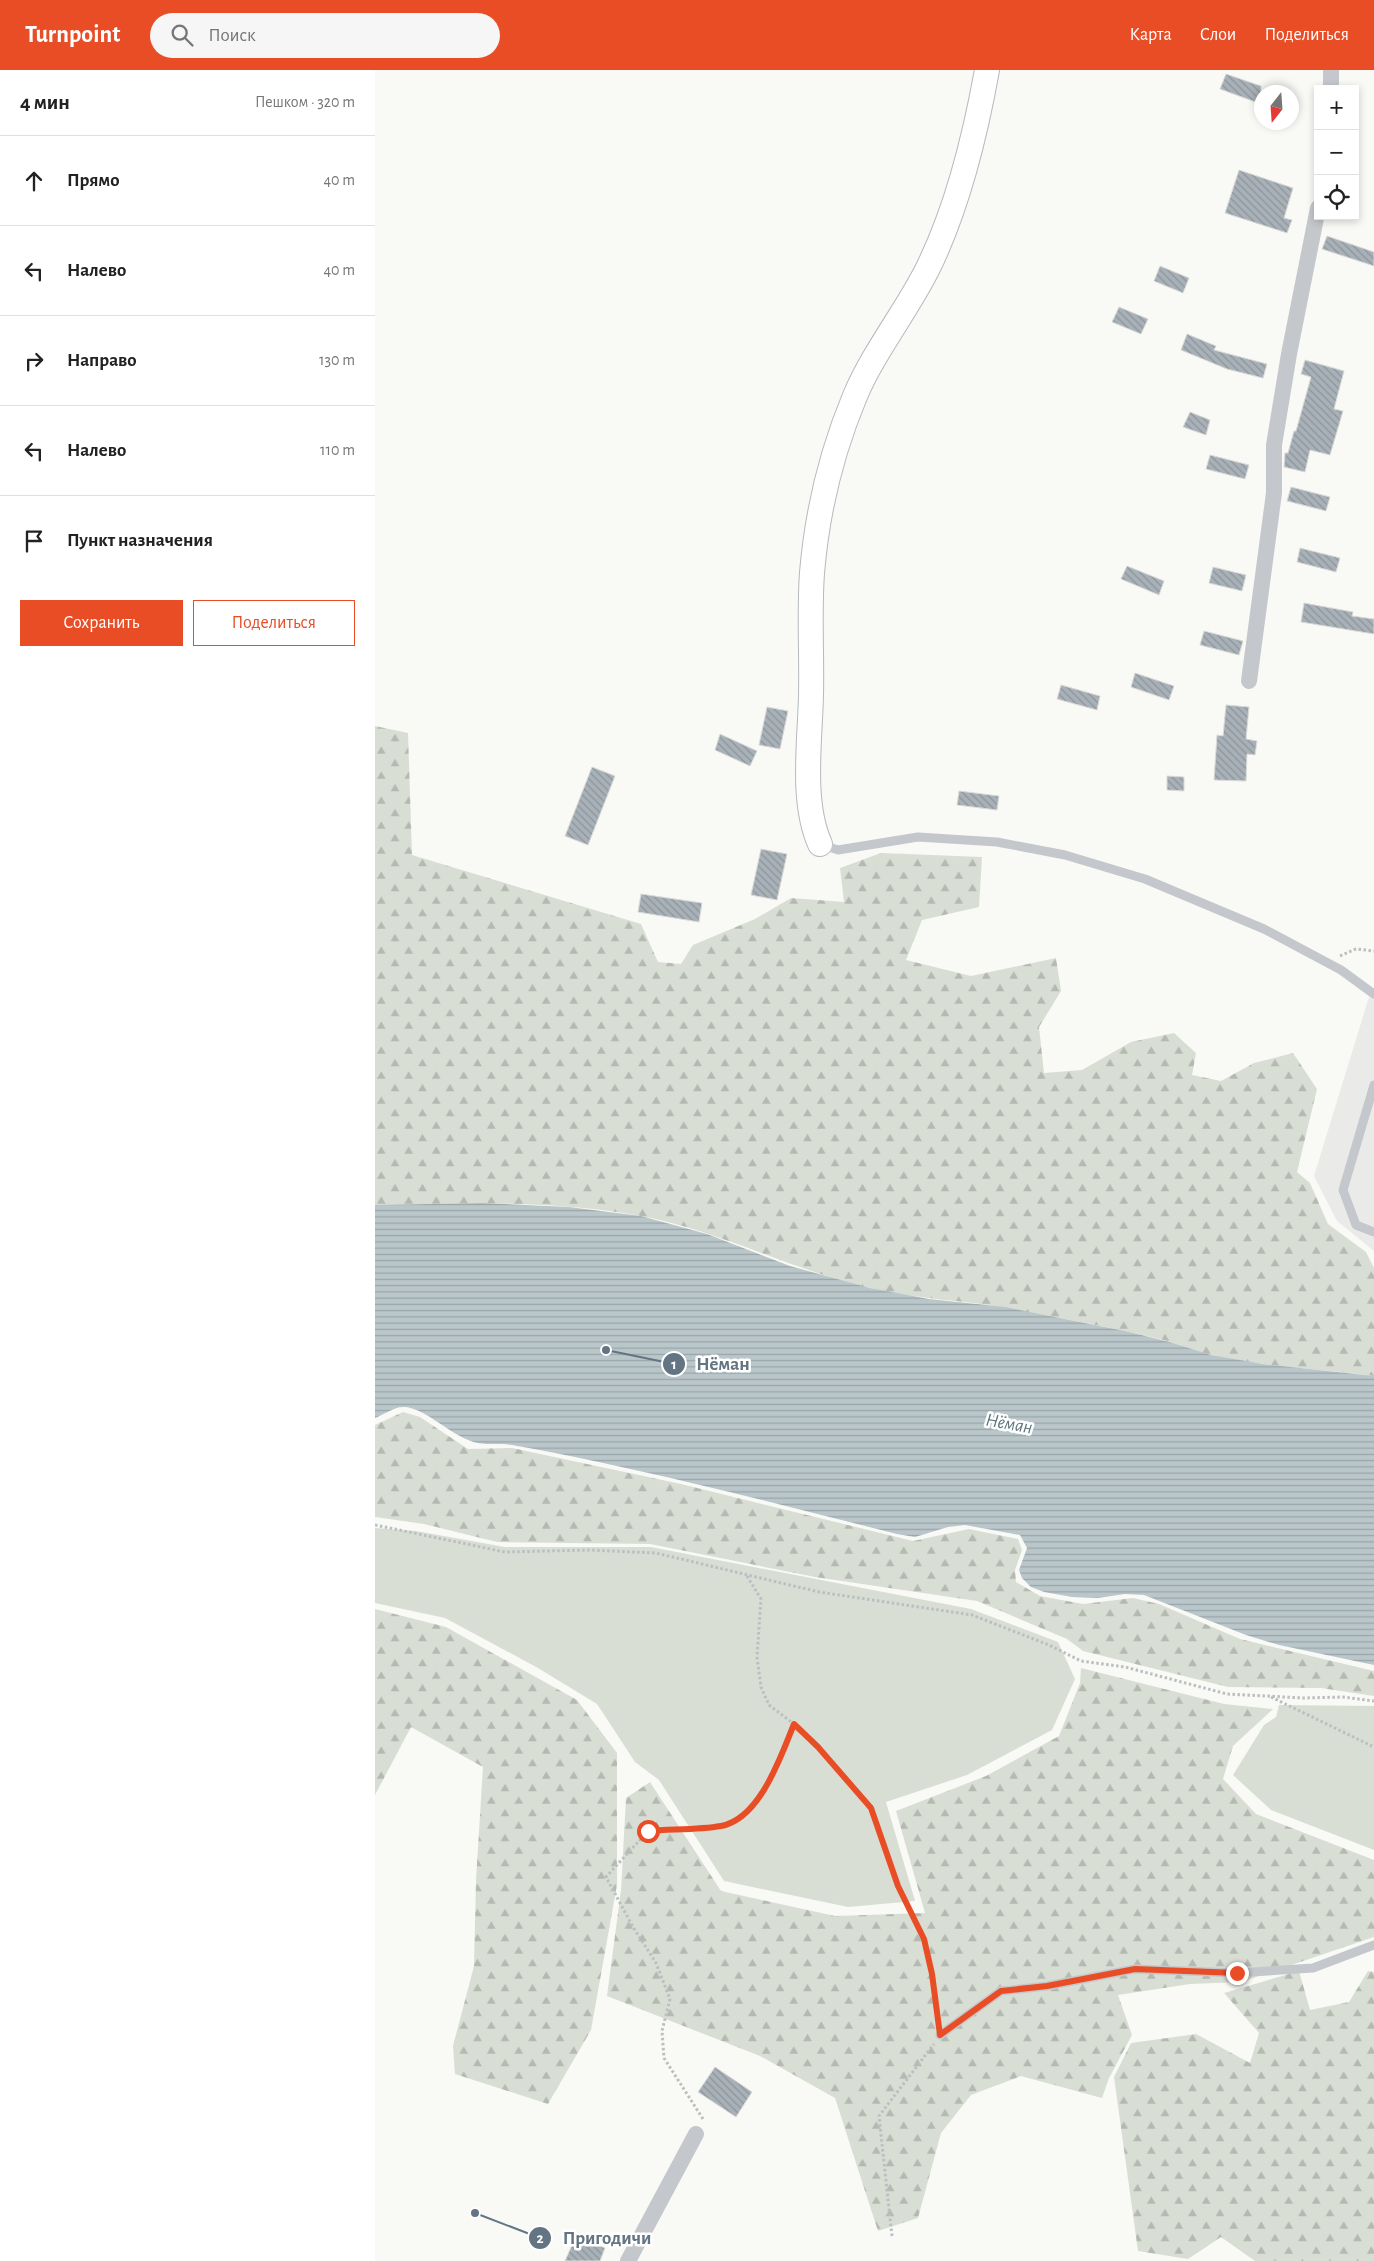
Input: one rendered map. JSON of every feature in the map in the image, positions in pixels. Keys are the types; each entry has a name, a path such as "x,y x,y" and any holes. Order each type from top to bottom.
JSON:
{"street":[{"path":"819,844 812,827 809,774 812,576 817,529 832,466 855,396 872,362 901,317 928,268 948,218 980,111 987,70"},
{"path":"1331,70 1331,85"},
{"path":"1249,681 1274,492 1274,445 1289,354 1316,220"},
{"path":"628,2261 696,2134"}],"lane":[{"path":"819,844 838,850 918,837 997,842 1065,855 1145,879 1264,929 1341,970 1374,994"},
{"path":"1374,1085 1343,1190 1356,1225 1374,1232"},
{"path":"940,2035 1001,1991 1047,1986 1135,1969 1237,1973 1313,1968 1374,1945"}],"path":[{"path":"1325,961 1357,949 1374,951"},
{"path":"375,1525 505,1552 591,1550 656,1553 819,1592 972,1615 1049,1645 1081,1661 1125,1667 1227,1694 1304,1698 1343,1697 1374,1701"},
{"path":"747,1576 761,1599 757,1657 761,1687 769,1705 794,1724 818,1747 871,1808 898,1886 924,1939 932,1974 940,2035 879,2116 892,2236"},
{"path":"1268,1695 1374,1747"},
{"path":"696,2134 703,2120 664,2058 662,2031 669,1999 657,1963 633,1927 606,1877 648,1831 723,1826 744,1816 771,1778 794,1724"}],"shaded area":[{"path":"1369,997 1374,998 1374,1251 1337,1221 1314,1176"}],"green space":[{"path":"375,726 408,733 412,855 641,924 658,962 681,964 693,945 755,919 791,898 844,902 840,868 881,853 982,857 979,907 922,920 906,960 971,976 1056,958 1061,991 1039,1027 1044,1073 1082,1070 1131,1042 1174,1033 1196,1053 1192,1075 1221,1081 1254,1063 1293,1053 1317,1089 1297,1172 1310,1183 1328,1224 1366,1252 1374,1268 1374,1376 1232,1359 1206,1354 1168,1341 1068,1319 990,1305 887,1292 812,1271 699,1231 641,1216 575,1207 542,1205 475,1203 375,1205"},
{"path":"403,1412 420,1417 468,1449 512,1448 681,1484 913,1541 969,1529 1018,1539 1022,1550 1015,1570 1016,1582 1040,1596 1083,1604 1133,1598 1159,1604 1240,1639 1374,1671 1374,1696 1321,1688 1228,1687 1083,1651 1067,1639 977,1601 815,1577 650,1544 497,1542 424,1524 375,1517 375,1425"},
{"path":"375,1528 416,1531 505,1547 651,1547 971,1609 1058,1642 1075,1679 1052,1730 967,1775 886,1802 915,1901 848,1907 724,1881 659,1780 635,1762 597,1704 538,1668 445,1618 375,1603"},
{"path":"375,1609 446,1627 577,1700 617,1753 617,1885 591,2030 548,2104 455,2074 453,2046 474,1966 476,1880 483,1767 411,1727 375,1795"},
{"path":"1081,1668 1224,1704 1273,1709 1233,1746 1223,1779 1256,1814 1374,1860 1374,1937 1241,1982 1190,1984 1118,1995 1132,2035 1109,2078 1102,2098 1021,2076 971,2095 941,2133 918,2218 878,2231 835,2098 760,2056 607,1996 621,1890 626,1798 650,1782 721,1891 835,1916 925,1913 896,1811 986,1776 1059,1736 1080,1683"},
{"path":"1279,1705 1374,1706 1374,1850 1271,1810 1233,1775 1264,1725 1276,1717"},
{"path":"1299,1971 1310,2010 1349,2002 1368,1971 1374,1972 1374,2261 1255,2261 1221,2237 1188,2259 1138,2251 1114,2077 1131,2043 1196,2034 1250,2063 1259,2033 1224,1993"}],"water":[{"path":"482,1203 569,1207 641,1216 707,1234 790,1266 870,1288 929,1299 1005,1307 1125,1331 1170,1342 1211,1355 1263,1364 1374,1376 1374,1665 1279,1645 1246,1635 1144,1595 1125,1594 1098,1598 1072,1597 1044,1592 1031,1587 1022,1578 1019,1570 1027,1548 1020,1535 965,1525 948,1527 915,1537 897,1534 609,1464 512,1445 478,1443 459,1436 430,1417 411,1408 396,1408 375,1418 375,1205"}],"building":[{"path":"1226,74 1258,85 1254,85 1254,101 1220,89"},
{"path":"1239,170 1293,188 1284,218 1292,220 1287,233 1225,213"},
{"path":"1327,236 1374,252 1374,266 1322,249"},
{"path":"1160,266 1189,278 1183,293 1154,281"},
{"path":"1119,307 1148,319 1141,334 1112,322"},
{"path":"1187,334 1216,346 1214,350 1267,364 1263,378 1227,369 1181,350"},
{"path":"1305,360 1344,371 1334,409 1343,411 1330,455 1310,450 1305,472 1284,467 1285,453 1288,453 1294,431 1296,431 1311,377 1301,374"},
{"path":"1190,412 1210,420 1206,435 1183,427"},
{"path":"1210,455 1249,465 1245,479 1206,469"},
{"path":"1291,487 1330,497 1326,511 1287,501"},
{"path":"1300,548 1340,558 1336,572 1297,562"},
{"path":"1127,566 1164,581 1159,595 1121,579"},
{"path":"1213,567 1246,575 1242,591 1209,583"},
{"path":"1304,603 1353,612 1352,616 1374,619 1374,634 1301,622"},
{"path":"1204,631 1243,641 1239,655 1200,645"},
{"path":"1135,673 1174,686 1169,700 1131,687"},
{"path":"1061,685 1100,696 1097,710 1057,699"},
{"path":"1226,705 1249,707 1246,739 1257,741 1255,755 1247,754 1246,781 1214,780 1217,735 1223,736"},
{"path":"767,707 788,711 780,749 759,745"},
{"path":"720,734 757,751 750,766 715,750"},
{"path":"592,767 615,776 588,845 565,836"},
{"path":"1167,776 1184,777 1184,791 1167,790"},
{"path":"959,791 999,796 997,810 957,805"},
{"path":"761,849 787,854 777,900 751,895"},
{"path":"641,894 702,903 699,922 638,912"},
{"path":"715,2067 752,2092 736,2117 698,2092"},
{"path":"576,2236 605,2248 600,2261 565,2261"}],"place":[{"name":"Нёман","path":"606,1350"},
{"name":"Пригодичи","path":"475,2213"}],"route":[{"path":"648,1831 723,1826 744,1816 771,1778 794,1724 818,1747 871,1808 898,1886 924,1939 932,1974 940,2035 1001,1991 1047,1986 1135,1969 1237,1973"}]}
